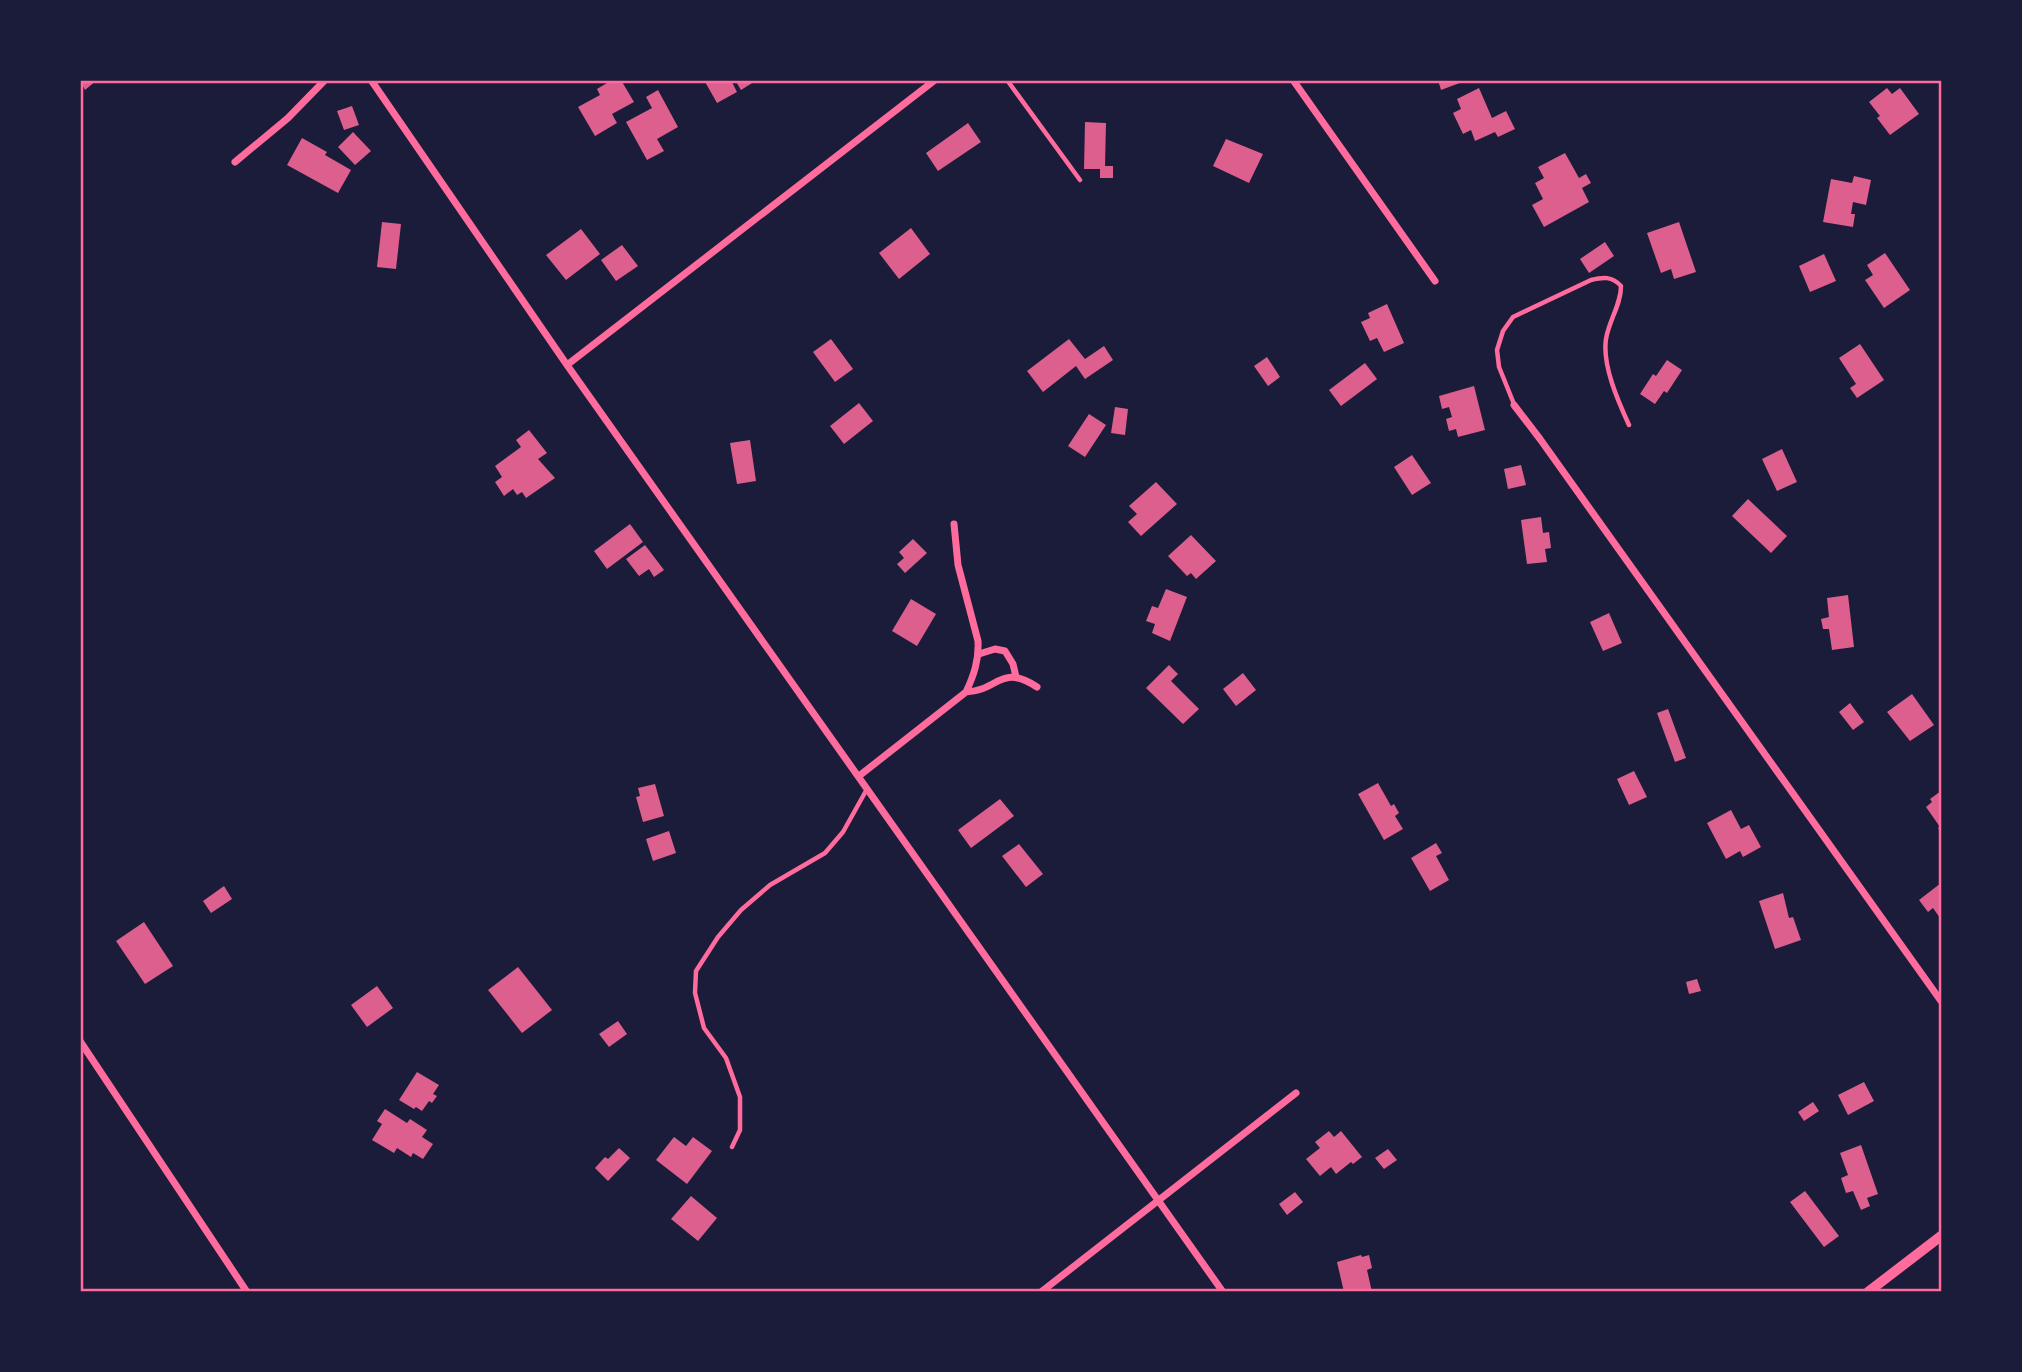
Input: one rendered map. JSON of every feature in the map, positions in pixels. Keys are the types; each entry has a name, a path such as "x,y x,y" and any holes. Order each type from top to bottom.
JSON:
{"street":[{"path":"235,162 288,118 325,80"},
{"path":"371,80 567,365 1223,1292"},
{"path":"567,365 935,80"},
{"path":"1293,80 1435,282"},
{"path":"1514,405 1941,1001"},
{"path":"859,776 966,692 973,677 979,653 974,621 958,565 954,524"},
{"path":"979,653 995,649 1005,651 1013,664 1016,677"},
{"path":"966,692 977,692 1002,678 1016,677 1037,687"},
{"path":"80,1041 247,1292"},
{"path":"1041,1292 1296,1093"},
{"path":"1868,1292 1941,1236"}],"lane":[{"path":"1007,80 1080,180"},
{"path":"1514,405 1499,367 1497,349 1503,331 1513,317 1605,276 1617,281 1621,286 1621,299 1605,342 1611,385 1629,425"},
{"path":"732,1147 740,1130 740,1097 726,1058 704,1028 695,993 696,971 718,937 741,910 770,885 825,853 843,832 868,788"}],"building":[{"path":"80,80 97,80 85,90"},
{"path":"612,80 621,80 634,102 612,114 617,123 595,136 578,107 600,95 597,89"},
{"path":"704,80 731,80 737,92 717,103"},
{"path":"735,80 757,80 741,90"},
{"path":"1438,80 1465,80 1465,81 1441,90"},
{"path":"1479,88 1492,118 1506,111 1515,129 1498,137 1495,132 1475,141 1471,130 1463,134 1453,113 1461,109 1457,99"},
{"path":"1887,88 1892,94 1900,88 1919,114 1890,135 1869,102"},
{"path":"658,90 678,127 657,139 664,151 647,160 626,122 652,108 646,97"},
{"path":"352,106 359,125 344,130 337,111"},
{"path":"1085,122 1106,123 1105,166 1113,166 1113,178 1100,178 1100,169 1084,169"},
{"path":"968,123 981,142 938,171 926,153"},
{"path":"353,132 371,151 355,165 338,147"},
{"path":"302,138 351,170 338,193 287,165"},
{"path":"1226,139 1263,154 1249,183 1213,166"},
{"path":"1565,153 1579,178 1586,174 1591,183 1582,188 1589,202 1544,227 1532,205 1543,199 1535,183 1544,178 1538,167"},
{"path":"1854,176 1871,180 1866,205 1853,202 1853,227 1823,222 1831,179 1852,183"},
{"path":"382,222 401,224 396,269 377,267"},
{"path":"1679,222 1696,272 1674,279 1671,269 1661,273 1647,233"},
{"path":"911,228 930,254 899,279 879,253"},
{"path":"581,229 600,254 566,280 546,255"},
{"path":"1605,242 1614,256 1589,273 1580,259"},
{"path":"622,245 638,266 616,281 601,260"},
{"path":"1885,253 1910,290 1884,308 1865,280 1873,275 1867,265"},
{"path":"1824,254 1836,281 1810,292 1799,266"},
{"path":"1387,304 1404,343 1384,352 1377,338 1370,341 1361,322 1370,318 1368,313"},
{"path":"831,339 853,369 835,382 813,352"},
{"path":"1069,339 1085,359 1104,346 1113,360 1085,379 1076,366 1043,392 1027,371"},
{"path":"1860,344 1884,380 1857,398 1850,388 1856,384 1839,358"},
{"path":"1267,357 1280,377 1268,386 1254,366"},
{"path":"1667,360 1682,370 1667,393 1664,391 1655,404 1640,394 1653,374 1656,376"},
{"path":"1365,363 1377,379 1341,406 1329,390"},
{"path":"1474,386 1485,430 1458,437 1456,429 1449,431 1446,419 1452,417 1449,407 1442,409 1439,396"},
{"path":"859,403 873,421 844,444 830,426"},
{"path":"1115,407 1128,409 1125,435 1111,433"},
{"path":"1089,414 1106,425 1085,457 1068,446"},
{"path":"529,430 547,453 538,459 555,478 526,498 522,492 517,495 513,489 504,496 495,482 502,477 495,466 521,447 516,440"},
{"path":"750,440 756,481 737,484 730,443"},
{"path":"1782,449 1797,482 1777,491 1762,459"},
{"path":"1412,455 1431,483 1412,495 1394,467"},
{"path":"1521,465 1526,485 1508,489 1504,469"},
{"path":"1156,482 1177,504 1141,536 1128,522 1137,514 1129,506"},
{"path":"1748,499 1787,536 1771,553 1732,516"},
{"path":"1541,517 1543,533 1549,532 1551,548 1545,549 1547,562 1527,564 1521,520"},
{"path":"630,524 643,542 607,569 594,551"},
{"path":"1191,535 1216,561 1196,579 1191,573 1187,576 1168,556"},
{"path":"913,539 927,553 905,573 897,564 904,558 899,552"},
{"path":"645,545 664,570 654,577 649,569 639,576 626,559"},
{"path":"1166,589 1187,597 1170,641 1152,633 1155,624 1146,621 1152,606 1158,608"},
{"path":"1848,595 1854,647 1832,650 1829,629 1823,629 1821,619 1829,617 1827,598"},
{"path":"911,599 936,614 917,646 892,631"},
{"path":"1609,613 1622,643 1603,651 1590,622"},
{"path":"1169,665 1178,674 1171,681 1199,709 1183,724 1146,688"},
{"path":"1243,673 1256,690 1236,706 1223,689"},
{"path":"1912,694 1934,725 1910,741 1887,712"},
{"path":"1850,703 1864,722 1853,730 1839,712"},
{"path":"1668,709 1686,758 1675,762 1657,713"},
{"path":"1634,771 1647,797 1629,805 1617,779"},
{"path":"1378,783 1391,806 1394,804 1399,813 1395,816 1403,829 1384,840 1358,794"},
{"path":"655,784 664,816 643,822 636,797 640,796 638,788"},
{"path":"1941,791 1941,833 1938,828 1940,827 1926,807 1932,802 1930,799"},
{"path":"1000,799 1014,816 971,848 958,830"},
{"path":"1731,810 1741,829 1749,825 1761,847 1743,857 1740,851 1726,859 1707,823"},
{"path":"669,831 676,853 653,861 646,839"},
{"path":"1436,843 1442,853 1436,856 1449,880 1430,891 1411,858"},
{"path":"1019,844 1043,874 1026,887 1002,856"},
{"path":"1941,883 1940,918 1933,908 1928,912 1919,900"},
{"path":"224,886 232,899 211,913 203,901"},
{"path":"1783,893 1789,918 1793,917 1801,940 1775,949 1759,901"},
{"path":"144,922 173,966 145,984 116,941"},
{"path":"518,967 552,1010 522,1033 488,990"},
{"path":"1697,979 1701,991 1689,994 1686,982"},
{"path":"377,986 393,1008 367,1027 351,1005"},
{"path":"618,1021 627,1034 609,1047 599,1034"},
{"path":"417,1072 439,1085 433,1094 437,1096 432,1103 429,1101 422,1111 399,1100"},
{"path":"1864,1082 1874,1101 1848,1115 1838,1095"},
{"path":"1813,1102 1819,1111 1804,1121 1798,1112"},
{"path":"385,1109 407,1123 410,1119 427,1130 422,1137 433,1144 423,1159 413,1153 411,1157 397,1148 394,1153 372,1140 382,1124 377,1121"},
{"path":"1329,1131 1334,1137 1341,1131 1362,1157 1336,1174 1331,1167 1320,1176 1306,1159 1320,1148 1315,1142"},
{"path":"674,1137 686,1146 693,1137 712,1151 687,1184 656,1160"},
{"path":"1861,1145 1878,1194 1867,1198 1870,1206 1861,1210 1853,1191 1846,1193 1841,1178 1848,1175 1840,1153"},
{"path":"619,1148 630,1158 608,1181 595,1168"},
{"path":"1388,1149 1397,1160 1384,1169 1375,1158"},
{"path":"1805,1191 1839,1236 1824,1247 1790,1202"},
{"path":"1295,1192 1303,1202 1287,1215 1279,1204"},
{"path":"691,1196 717,1218 698,1241 671,1219"},
{"path":"1369,1255 1372,1268 1367,1270 1372,1292 1344,1292 1337,1262"}]}
